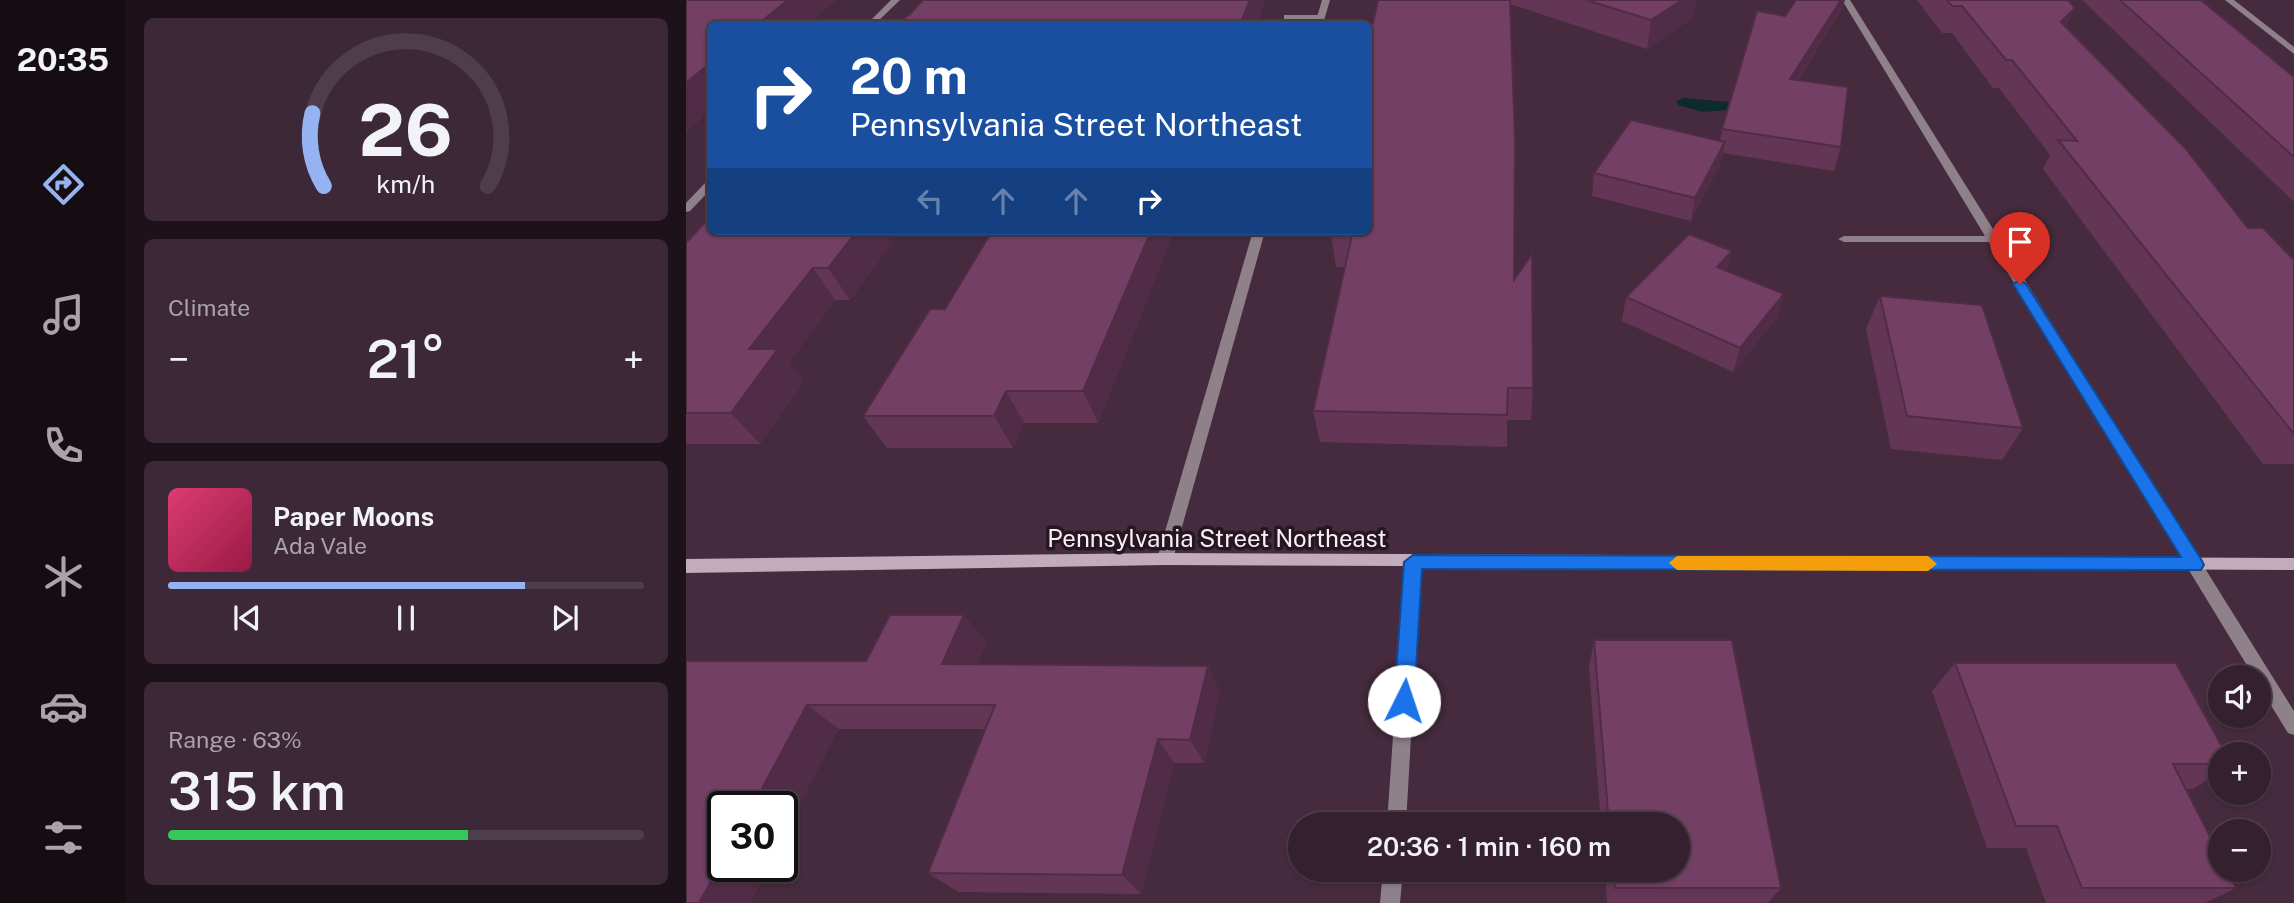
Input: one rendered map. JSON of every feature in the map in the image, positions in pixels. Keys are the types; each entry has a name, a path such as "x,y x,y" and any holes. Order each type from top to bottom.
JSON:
{"street":[{"path":"875,21 896,0"},
{"path":"1287,17 1320,20 1326,0"},
{"path":"1846,0 2294,727"},
{"path":"2229,0 2294,51"},
{"path":"686,209 707,187"},
{"path":"1165,559 1258,235"},
{"path":"1844,239 1992,239"},
{"name":"Pennsylvania Street Northeast","path":"686,566 1165,559 2294,564"},
{"path":"1397,812 1413,562"},
{"path":"1390,903 1391,882"}],"shaded area":[{"path":"1684,98 1728,102 1729,107 1727,110 1703,112 1678,105 1676,101"}],"building":[{"path":"686,0 788,0 762,21 707,21 707,66 686,83"},
{"path":"923,0 1250,0 1241,21 900,21"},
{"path":"1378,0 1510,0 1515,139 1514,280 1532,254 1533,388 1508,388 1507,415 1313,411 1352,235 1372,235 1372,27"},
{"path":"1586,0 1682,0 1651,20"},
{"path":"1796,0 1841,0 1790,79 1848,87 1841,147 1722,129 1757,11 1785,16"},
{"path":"1947,0 2068,0 2075,8 2061,22 2185,148 2248,228 2263,228 2294,260 2294,434 2058,140 2077,141 2012,60 2006,60 1962,6 1952,6"},
{"path":"2120,0 2201,0 2294,77 2294,157"},
{"path":"1631,120 1725,142 1695,198 1594,173"},
{"path":"707,220 707,235 854,235 828,268 813,268 749,349 778,349 731,413 686,413 686,243"},
{"path":"1689,234 1732,251 1717,267 1784,294 1740,348 1626,297"},
{"path":"990,235 1149,235 1083,391 1006,391 994,416 863,416 930,309 945,309"},
{"path":"1880,296 1982,305 2023,428 1907,416"},
{"path":"890,615 964,615 942,664 1208,666 1190,740 1158,739 1122,875 928,873 995,705 807,705 761,791 707,791 707,882 711,882 699,903 686,903 686,661 866,661"},
{"path":"1594,640 1732,640 1781,888 1615,888 1614,882 1690,882 1690,812 1608,812"},
{"path":"1955,663 2176,663 2208,721 2208,728 2212,728 2219,742 2208,742 2208,764 2173,764 2208,833 2208,882 2233,882 2236,888 2082,888 2057,826 2016,826"}],"slow traffic":[{"path":"1677,563 1928,564"}],"route":[{"path":"1404,701 1413,562 2195,565 2020,284"}]}
